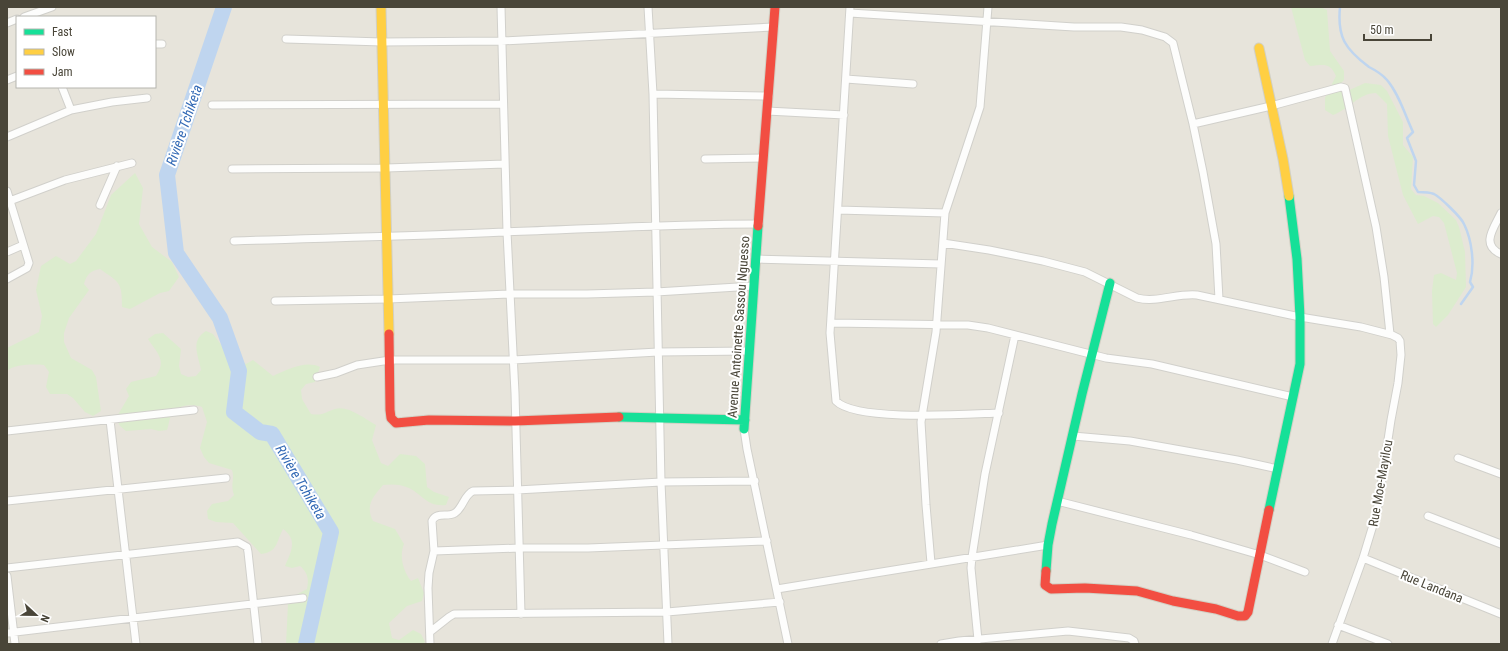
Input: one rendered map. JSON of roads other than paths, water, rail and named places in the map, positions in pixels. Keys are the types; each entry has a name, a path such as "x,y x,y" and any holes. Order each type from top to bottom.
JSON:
{"street":[{"path":"35,12 52,7"},
{"path":"381,7 391,418 396,422 436,420 515,421 625,417 744,424"},
{"path":"501,7 507,232 522,614"},
{"path":"648,7 653,94 654,226 659,419 668,644"},
{"name":"Avenue Antoinette Sassou Nguesso","path":"775,7 744,424 747,450 755,481 788,644"},
{"path":"931,563 921,422 936,324 945,213 980,107 988,7"},
{"path":"999,413 893,415 845,408 836,401 830,333 850,10 925,19 1074,27 1121,27 1142,30 1165,37 1173,43 1193,124 1216,244 1219,299"},
{"path":"286,39 382,42 501,41 774,27"},
{"path":"1110,283 1057,502 1048,546 1046,584 1049,588 1085,588 1137,592 1173,601 1216,609 1238,616 1245,616 1248,612 1300,364 1300,317 1297,259 1288,188 1284,158 1259,48"},
{"path":"846,79 913,84"},
{"path":"943,243 989,250 1043,261 1085,272 1110,283 1137,298 1145,300 1187,294 1219,299 1300,317 1332,321 1390,334 1384,277 1376,227 1344,88 1341,87 1271,106 1193,124"},
{"path":"62,88 71,110"},
{"path":"653,94 769,96"},
{"path":"7,137 71,110 112,102 147,98"},
{"path":"212,105 504,104"},
{"path":"767,111 844,115"},
{"path":"705,159 763,158"},
{"path":"9,201 65,180 132,163"},
{"path":"232,170 386,168 505,164"},
{"path":"100,205 117,166"},
{"path":"7,191 28,266 7,279"},
{"path":"838,210 945,213"},
{"path":"1501,213 1492,232 1489,243 1491,248 1501,254"},
{"path":"234,241 387,237 654,226 758,224"},
{"path":"7,252 23,245"},
{"path":"756,259 941,264"},
{"path":"275,301 388,299 510,294 656,292 754,286"},
{"path":"831,323 968,325 988,328 1106,358 1152,364 1293,398"},
{"name":"Rue Moe-Mayilou","path":"1332,644 1363,558 1377,512 1401,356 1400,341 1396,336 1390,334"},
{"path":"978,640 971,568 972,557 985,474 1015,335"},
{"path":"317,377 336,373 357,365 390,360 513,360 658,352 750,350"},
{"path":"7,431 194,410"},
{"path":"110,420 136,644"},
{"path":"1072,436 1130,441 1278,469"},
{"path":"1458,458 1501,474"},
{"path":"7,501 226,478"},
{"path":"430,644 429,573 434,551 432,521 434,517 438,515 453,514 457,512 469,493 473,491 661,482 755,481"},
{"path":"1057,502 1191,535 1260,555 1305,572"},
{"path":"1428,516 1501,544"},
{"path":"434,551 519,548 588,548 767,541"},
{"path":"7,568 238,542 247,547 248,552 255,604 258,644"},
{"path":"777,588 1048,546"},
{"name":"Rue Landana","path":"1363,558 1501,614"},
{"path":"7,576 10,633 15,644"},
{"path":"10,633 303,598"},
{"path":"430,632 454,614 667,612 780,602"},
{"path":"1338,625 1388,644"},
{"path":"941,644 1043,632 1068,631 1129,638 1134,641 1135,644"}],"waterway":[{"name":"Rivière Tchiketa","path":"224,7 167,175 176,253 220,318 239,371 234,412 260,432 272,434 331,532 306,644"},
{"path":"1340,7 1340,26 1344,42 1354,54 1387,80 1398,98 1413,132 1407,138 1416,161 1414,185 1418,192 1432,193 1441,199 1459,217 1467,230 1472,253 1472,275 1470,282 1473,287 1461,304"}]}
